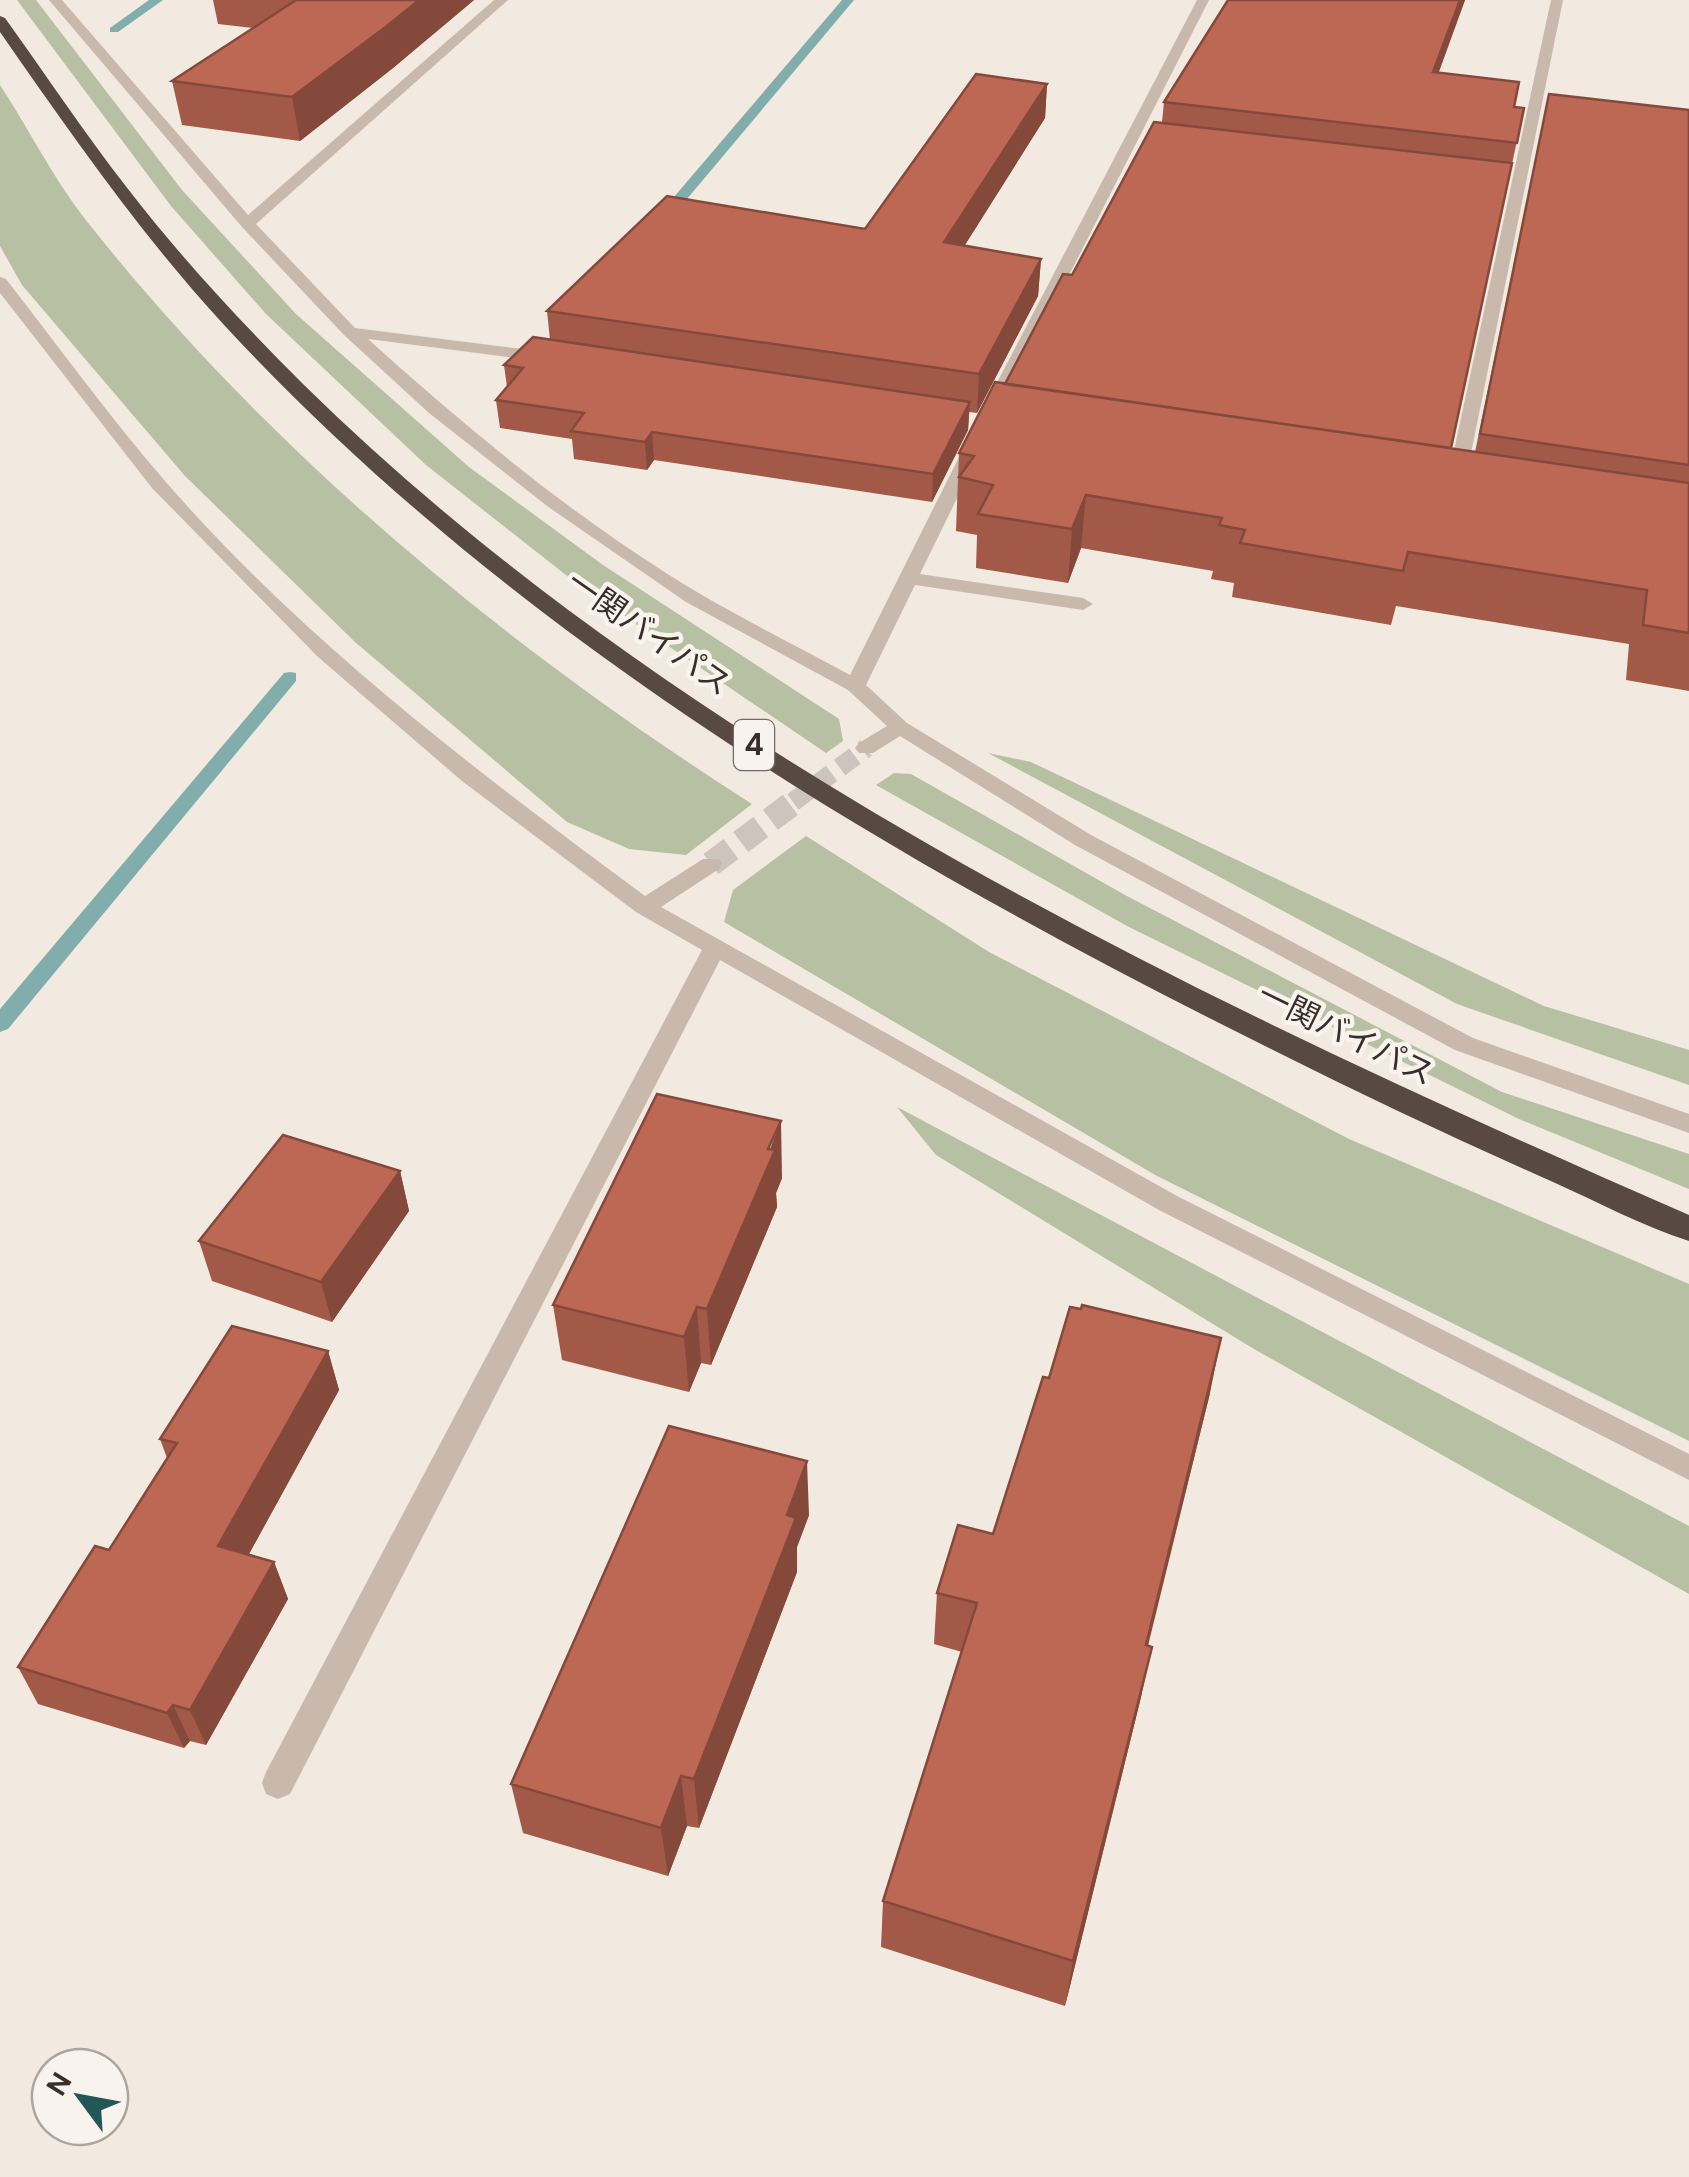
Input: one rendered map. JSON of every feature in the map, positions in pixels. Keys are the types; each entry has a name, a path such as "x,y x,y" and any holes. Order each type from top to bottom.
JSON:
{"highway":[{"name":"一関バイパス","path":"0,21 141,218 228,315 389,475 512,576 606,644 852,810 1081,939 1320,1059 1689,1229"}],"street":[{"path":"56,0 247,224 350,332 435,409 553,502 693,598 855,686 900,727 1083,840 1464,1044 1689,1124"},
{"path":"247,224 502,0"},
{"path":"855,686 980,431 1203,0"},
{"path":"1454,492 1558,0"},
{"path":"1133,136 1152,138"},
{"path":"1500,180 1519,182"},
{"path":"0,282 158,484 230,561 325,653 470,776 644,907 1168,1203 1689,1468"},
{"path":"350,332 576,361"},
{"path":"965,420 980,431 1004,426"},
{"path":"1435,490 1474,496"},
{"path":"908,578 1083,604"},
{"path":"866,748 900,727"},
{"path":"644,907 711,864"},
{"path":"278,1784 714,949"}],"green space":[{"path":"17,0 36,0 182,190 296,314 469,467 603,565 839,719 843,741 826,753 580,586 426,465 266,314 171,206"},
{"path":"0,85 85,219 232,387 311,465 394,539 568,678 752,804 686,855 629,849 567,822 355,642 185,476 22,285 0,246"},
{"path":"988,753 1031,762 1544,1006 1689,1050 1689,1085 1457,1004"},
{"path":"894,773 911,774 1125,895 1502,1092 1689,1154 1689,1189 1519,1119 1127,926 876,785"},
{"path":"806,836 989,952 1349,1139 1689,1284 1689,1441 1157,1176 724,922 733,890"},
{"path":"897,1107 1689,1526 1689,1594 1254,1349 936,1155"}],"building":[{"path":"296,0 419,0 292,97 172,81"},
{"path":"1228,0 1460,0 1433,72 1519,82 1514,107 1524,108 1517,143 1164,102"},
{"path":"976,74 1047,84 944,242 1041,259 979,374 547,311 667,196 865,229"},
{"path":"1549,94 1689,110 1689,465 1480,434"},
{"path":"1154,122 1512,163 1451,448 1005,384 1063,274 1072,275"},
{"path":"533,337 970,402 933,474 652,432 645,442 571,431 584,413 496,400 523,368 504,365"},
{"path":"995,382 1689,483 1689,633 1643,625 1647,590 1408,552 1403,571 1240,543 1245,530 1219,525 1222,518 1086,495 1072,529 978,514 993,485 959,477 974,456 959,453"},
{"path":"657,1094 781,1121 768,1149 775,1150 707,1309 697,1307 684,1337 553,1305"},
{"path":"283,1135 400,1171 321,1282 199,1241"},
{"path":"1082,1305 1221,1338 1146,1645 1152,1647 1073,1961 883,1901 977,1603 937,1593 958,1525 993,1534 1043,1377 1049,1378 1070,1307 1081,1309"},
{"path":"232,1326 328,1351 218,1546 274,1562 190,1710 173,1705 167,1713 18,1667 95,1546 109,1550 177,1443 160,1439"},
{"path":"669,1426 807,1461 787,1515 796,1518 694,1779 681,1776 661,1828 511,1784"}],"waterway":[{"path":"114,30 157,0"},
{"path":"661,221 848,0"},
{"path":"0,1024 290,677"}],"tunnel":[{"path":"793,802 866,748"},
{"path":"711,864 797,800"}]}
